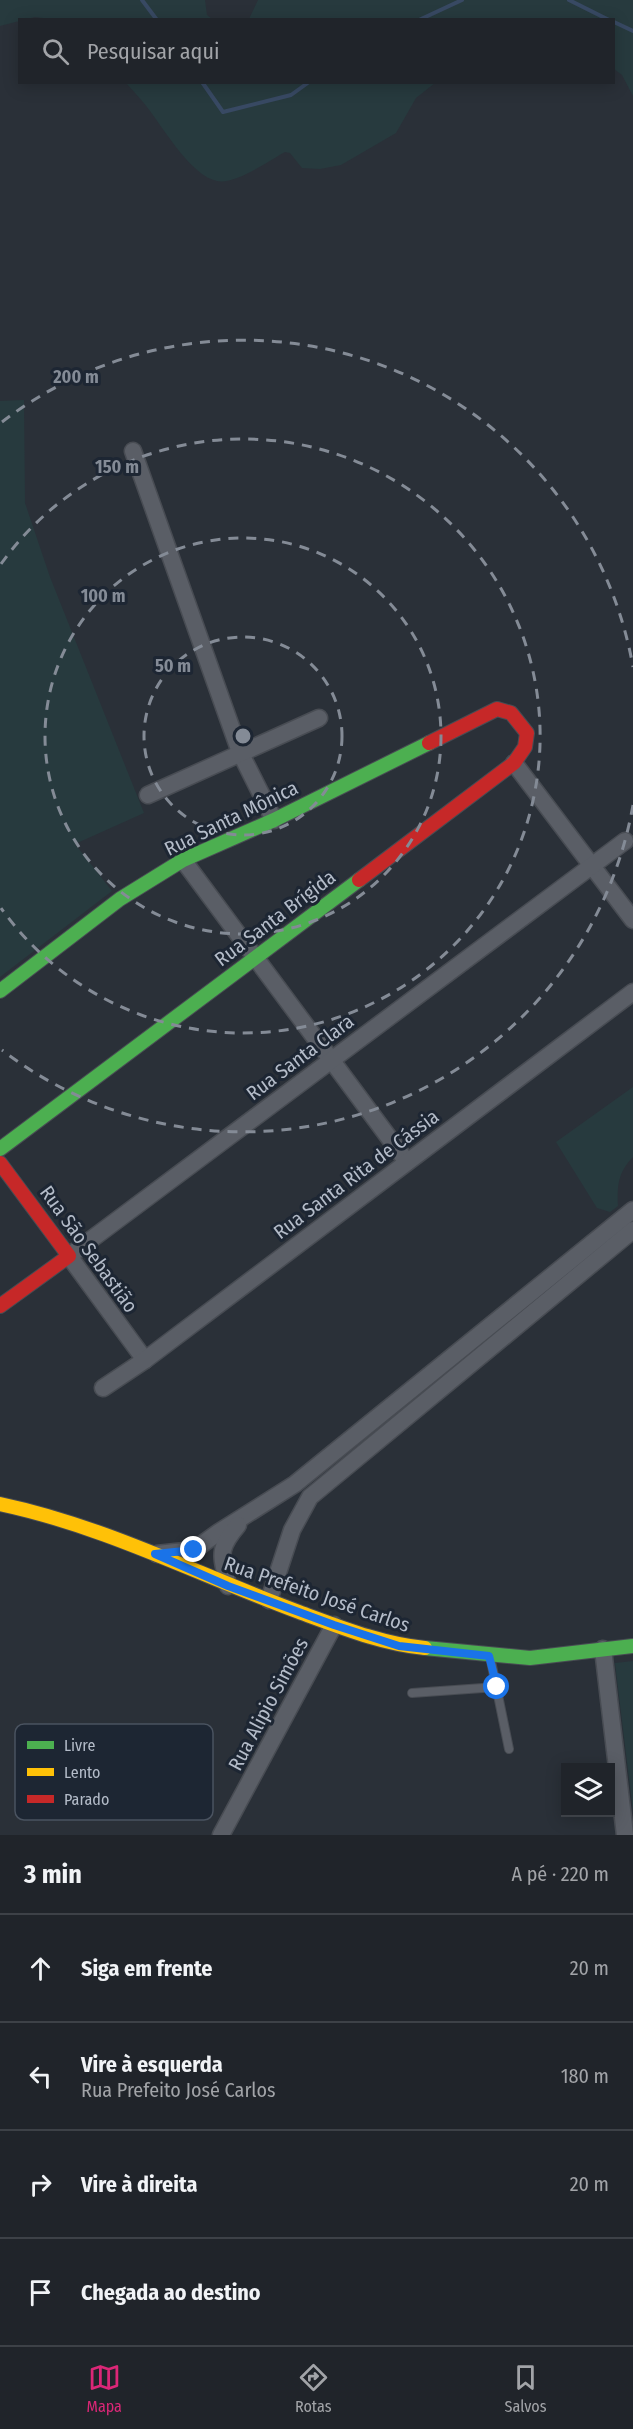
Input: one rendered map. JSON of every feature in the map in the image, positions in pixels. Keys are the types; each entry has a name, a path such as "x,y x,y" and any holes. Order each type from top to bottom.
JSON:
{"street":[{"path":"133,451 241,753 274,820"},
{"name":"Rua Santa Brígida","path":"0,1149 514,763 525,747 527,733 511,713 497,709"},
{"name":"Rua Santa Mônica","path":"0,991 120,899 183,860 274,820 497,709"},
{"path":"148,795 319,718"},
{"path":"514,763 633,920"},
{"name":"Rua Santa Clara","path":"0,1306 69,1257 625,841"},
{"path":"183,860 407,1162"},
{"name":"Rua Santa Rita de Cássia","path":"103,1389 145,1360 633,992"},
{"name":"Rua São Sebastião","path":"0,1163 145,1360"},
{"path":"155,1554 194,1550 295,1484 633,1210"},
{"path":"268,1600 292,1530 310,1497 633,1230"},
{"name":"Rua Prefeito José Carlos","path":"0,1504 47,1514 155,1554 228,1586 399,1646 530,1658 633,1646"},
{"path":"228,1586 221,1555 226,1540 247,1515"},
{"name":"Rua Alipio Simões","path":"222,1835 334,1625"},
{"path":"603,1649 625,1835"}],"lane":[{"path":"489,1656 509,1749"},
{"path":"412,1693 497,1687"}],"green space":[{"path":"0,0 205,0 207,15 211,18 35,17 18,18 18,21 0,26"},
{"path":"258,0 633,0 633,96 622,75 615,70 615,18 249,18"},
{"path":"127,84 434,84 416,98 396,133 341,165 320,169 302,168 290,153 285,152 242,176 224,181 217,181 198,171 171,141"},
{"path":"24,400 25,503 50,577 144,813 75,844 112,891 0,977 0,401"},
{"path":"633,1087 633,1157 624,1168 620,1180 618,1206 610,1212 597,1208 556,1142"},
{"path":"633,1661 633,1811 615,1663"}],"waterway":[{"path":"142,0 156,18"},
{"path":"423,18 462,0"},
{"path":"569,0 605,18"},
{"path":"615,22 633,31"},
{"path":"203,84 223,112 291,95 306,84"}],"traffic: fast":[{"path":"0,991 120,899 183,860 274,820 429,743"},
{"path":"0,1149 359,880"},
{"path":"425,1648 530,1658 633,1646"}],"traffic: slow":[{"path":"0,1504 39,1513 114,1538 262,1598 346,1629 393,1643 425,1648"}],"traffic: jam":[{"path":"359,880 514,763 525,747 527,733 511,713 497,709 429,743"},
{"path":"0,1163 69,1256 0,1306"}],"route":[{"path":"194,1550 155,1554 228,1586 399,1646 489,1656 497,1687"}]}
